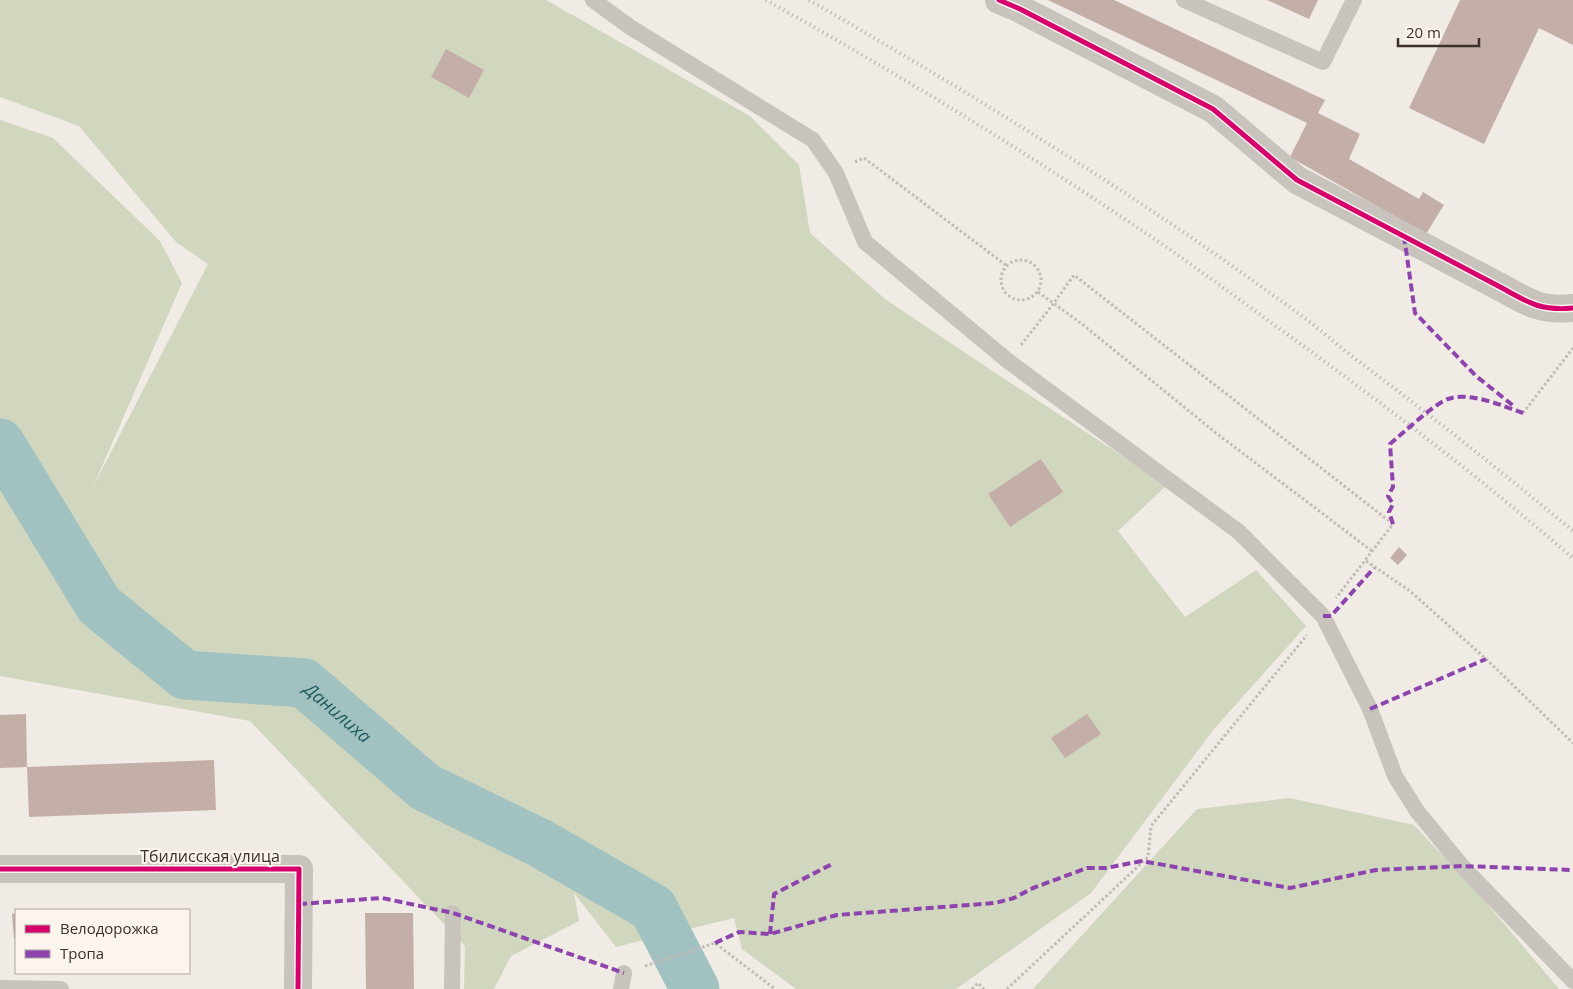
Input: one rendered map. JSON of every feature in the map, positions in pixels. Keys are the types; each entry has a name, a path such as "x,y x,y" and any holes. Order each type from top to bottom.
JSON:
{"street":[{"path":"999,0 1213,109 1297,180 1528,303 1552,309 1573,308"},
{"name":"Тбилисская улица","path":"0,869 299,869 298,989"}],"lane":[{"path":"593,0 630,26 813,140 836,173 865,242 1008,361 1239,532 1323,616 1370,709 1395,776 1416,811 1462,866 1573,981"},
{"path":"1184,0 1323,62 1354,0"},
{"path":"452,989 453,913"},
{"path":"0,988 62,989"}],"path":[{"path":"864,158 1007,266"},
{"path":"1018,260 1025,260 1037,267 1042,280 1038,292 1027,300 1008,296 1002,285 1003,272 1007,266 1018,260"},
{"path":"1007,989 1148,857 1151,826 1323,616 1393,524 1074,275 1008,361"},
{"path":"1038,292 1216,433 1372,551"},
{"path":"1523,413 1573,348"},
{"path":"1366,561 1410,591 1486,659 1573,743"},
{"path":"643,967 715,943 775,989"},
{"path":"972,989 978,983 984,989"}],"green space":[{"path":"0,0 546,0 750,116 799,165 810,233 885,299 1167,485 1118,531 1185,617 1256,570 1306,626 1214,729 1091,893 956,989 796,989 742,949 734,918 616,947 574,893 579,921 511,956 494,989 464,989 465,946 250,721 0,676 0,120 53,138 160,241 182,283 93,487 208,264 176,242 79,126 0,97"},
{"path":"1290,798 1414,825 1479,894 1559,989 1033,989 1197,809"}],"building":[{"path":"1048,0 1114,0 1325,100 1318,113 1360,134 1349,159 1419,199 1423,192 1444,205 1426,234 1290,157 1307,123"},
{"path":"1267,0 1318,0 1309,19"},
{"path":"1460,0 1573,0 1573,45 1539,28 1484,144 1409,108"},
{"path":"446,49 484,70 469,98 431,77"},
{"path":"1041,459 1063,492 1010,527 988,494"},
{"path":"1399,547 1407,555 1398,565 1390,558"},
{"path":"26,714 27,767 0,768 0,715"},
{"path":"1087,714 1101,734 1065,758 1051,738"},
{"path":"214,760 216,810 29,817 27,767"},
{"path":"15,913 14,939 12,914"},
{"path":"365,913 413,913 414,989 366,989"}],"waterway":[{"name":"Данилиха","path":"0,443 99,605 185,675 304,683 425,787 540,843 653,908 695,989"}],"railway":[{"path":"766,0 865,56 1106,206 1312,352 1388,409 1463,467 1573,558"},
{"path":"809,0 1026,130 1175,226 1308,321 1462,441 1573,531"}],"marked path":[{"path":"1404,236 1415,313 1476,376 1515,407"},
{"path":"1393,524 1389,512 1393,504 1388,496 1393,487 1390,444 1410,426 1442,402 1456,397 1486,400 1523,413"},
{"path":"1323,616 1331,616 1374,568"},
{"path":"1370,709 1486,659"},
{"path":"715,943 739,932 770,934 837,915 995,903 1014,898 1033,888 1087,868 1106,868 1142,861 1290,888 1376,870 1462,866 1573,870"},
{"path":"770,934 774,894 832,864"},
{"path":"299,904 382,898 453,913 624,973"}],"cycle path":[{"path":"999,0 1020,9 1213,109 1297,180 1522,299 1545,307 1573,308"},
{"path":"0,869 299,869 298,989"}]}
